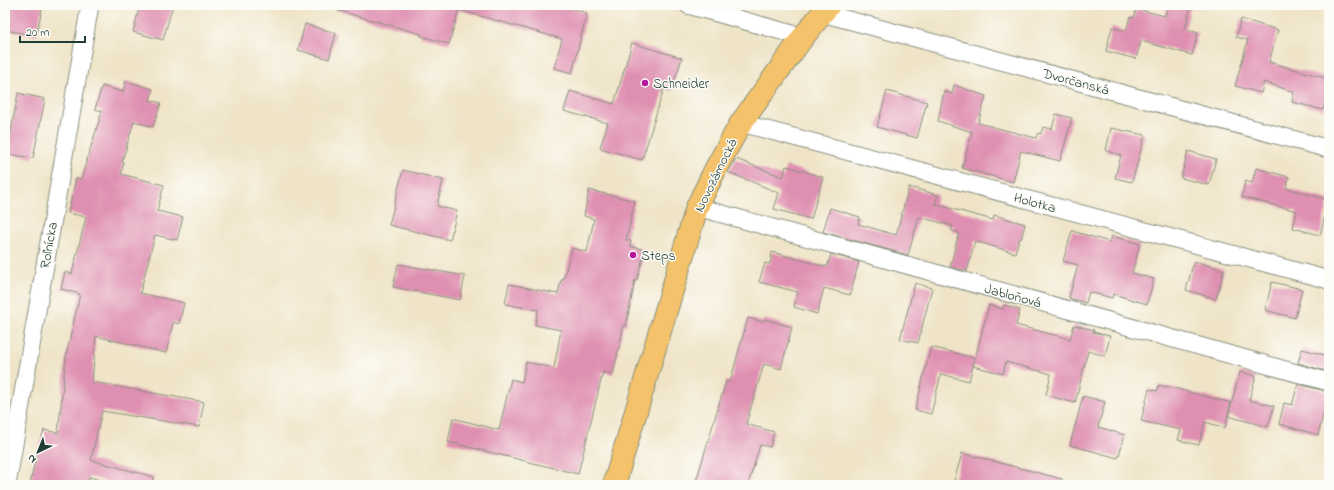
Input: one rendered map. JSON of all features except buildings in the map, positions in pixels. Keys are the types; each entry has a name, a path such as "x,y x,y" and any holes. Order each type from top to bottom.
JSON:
{"main road":[{"name":"Novozámocká","path":"614,485 697,207 716,168 741,123 803,37 826,9"}],"street":[{"name":"Roľnícka","path":"7,485 90,5"},
{"path":"688,5 803,37"},
{"name":"Dvorčanská","path":"826,9 1329,149"},
{"name":"Holotka","path":"741,123 1329,280"},
{"name":"Jabloňová","path":"697,207 1329,382"}],"place":[{"name":"Schneider","path":"645,83"},
{"name":"Steps","path":"633,255"}]}
